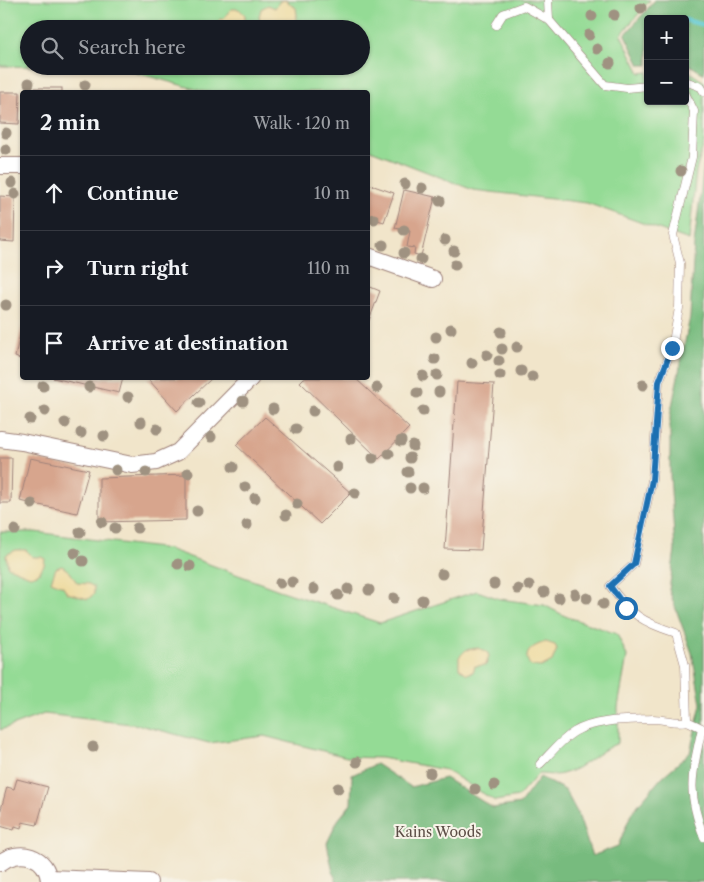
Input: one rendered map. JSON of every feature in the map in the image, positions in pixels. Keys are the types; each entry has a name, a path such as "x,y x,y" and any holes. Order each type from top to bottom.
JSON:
{"street":[{"path":"0,166 20,166"},
{"path":"370,257 432,279"},
{"path":"0,439 132,465 156,462 178,452 249,380"},
{"path":"0,862 15,854 33,857 46,869 49,880 149,882"}],"lane":[{"path":"548,0 549,20"},
{"path":"496,25 502,14 524,6 549,20 605,85 627,88 644,86"},
{"path":"689,82 701,87 704,92"},
{"path":"687,721 686,665 676,633 652,625 626,608 610,586 634,564 652,480 659,382 672,348 679,308 680,262 673,234 692,157 694,111 689,101"},
{"path":"540,764 573,733 592,724 657,719 678,723 687,721 702,728 691,779 694,811 704,837"}],"green space":[{"path":"0,0 650,0 621,35 640,73 644,72 644,105 689,105 689,72 704,82 704,143 696,171 689,240 587,203 473,190 370,150 370,90 199,90 144,75 370,75 370,20 20,20 20,66 0,66"},
{"path":"655,0 704,0 704,74 689,65 689,15 644,15 644,65 640,65 625,35"},
{"name":"Kains Woods","path":"704,166 704,882 337,882 333,873 327,843 338,820 351,804 352,775 376,764 411,787 445,778 493,808 520,804 540,777 565,790 578,814 592,856 618,846 632,812 662,777 690,753 701,704 692,653 669,590 675,550 670,476 670,416 690,317 694,244"},
{"path":"0,532 35,532 168,549 279,590 380,623 477,591 500,599 544,605 565,616 617,634 627,656 618,707 618,743 610,746 570,772 556,775 538,774 518,797 495,801 446,770 381,758 347,757 264,736 209,743 140,725 44,714 0,730"}],"sand":[{"path":"285,0 296,8 296,20 260,20 261,9 268,5 275,8 280,1"},
{"path":"231,9 239,9 245,15 245,20 220,20 223,19"},
{"path":"16,550 26,550 33,557 45,559 44,565 38,574 30,576 8,567 6,555"},
{"path":"62,566 70,572 77,583 89,584 94,587 94,594 88,599 67,593 63,586 51,581 56,568"},
{"path":"546,642 555,645 557,649 552,661 541,667 531,666 527,657 528,653 533,647"},
{"path":"478,648 487,652 489,656 486,665 475,666 473,672 467,674 459,668 459,657 466,650"}],"building":[{"path":"30,88 62,88 62,90 30,90"},
{"path":"0,92 20,92 19,124 0,123"},
{"path":"370,185 394,193 384,222 370,218"},
{"path":"404,190 435,197 421,256 414,254 415,248 407,247 410,231 395,228"},
{"path":"0,196 15,197 14,242 0,241"},
{"path":"370,287 380,291 370,318"},
{"path":"20,335 20,359 15,357"},
{"path":"62,380 122,380 119,393"},
{"path":"149,380 210,380 177,411"},
{"path":"302,380 357,380 409,428 379,459 300,382"},
{"path":"457,382 494,384 481,550 445,549"},
{"path":"265,417 351,493 320,524 236,445"},
{"path":"0,458 12,458 11,503 0,503"},
{"path":"30,458 89,470 77,513 20,501"},
{"path":"186,475 186,520 99,522 99,478"},
{"path":"17,779 48,787 37,825 22,822 21,828 15,826 14,830 0,826 0,813 7,787 14,789"}],"waterway":[{"path":"689,21 704,25"}],"route":[{"path":"626,608 610,586 634,564 652,480 659,382 672,348"}]}
